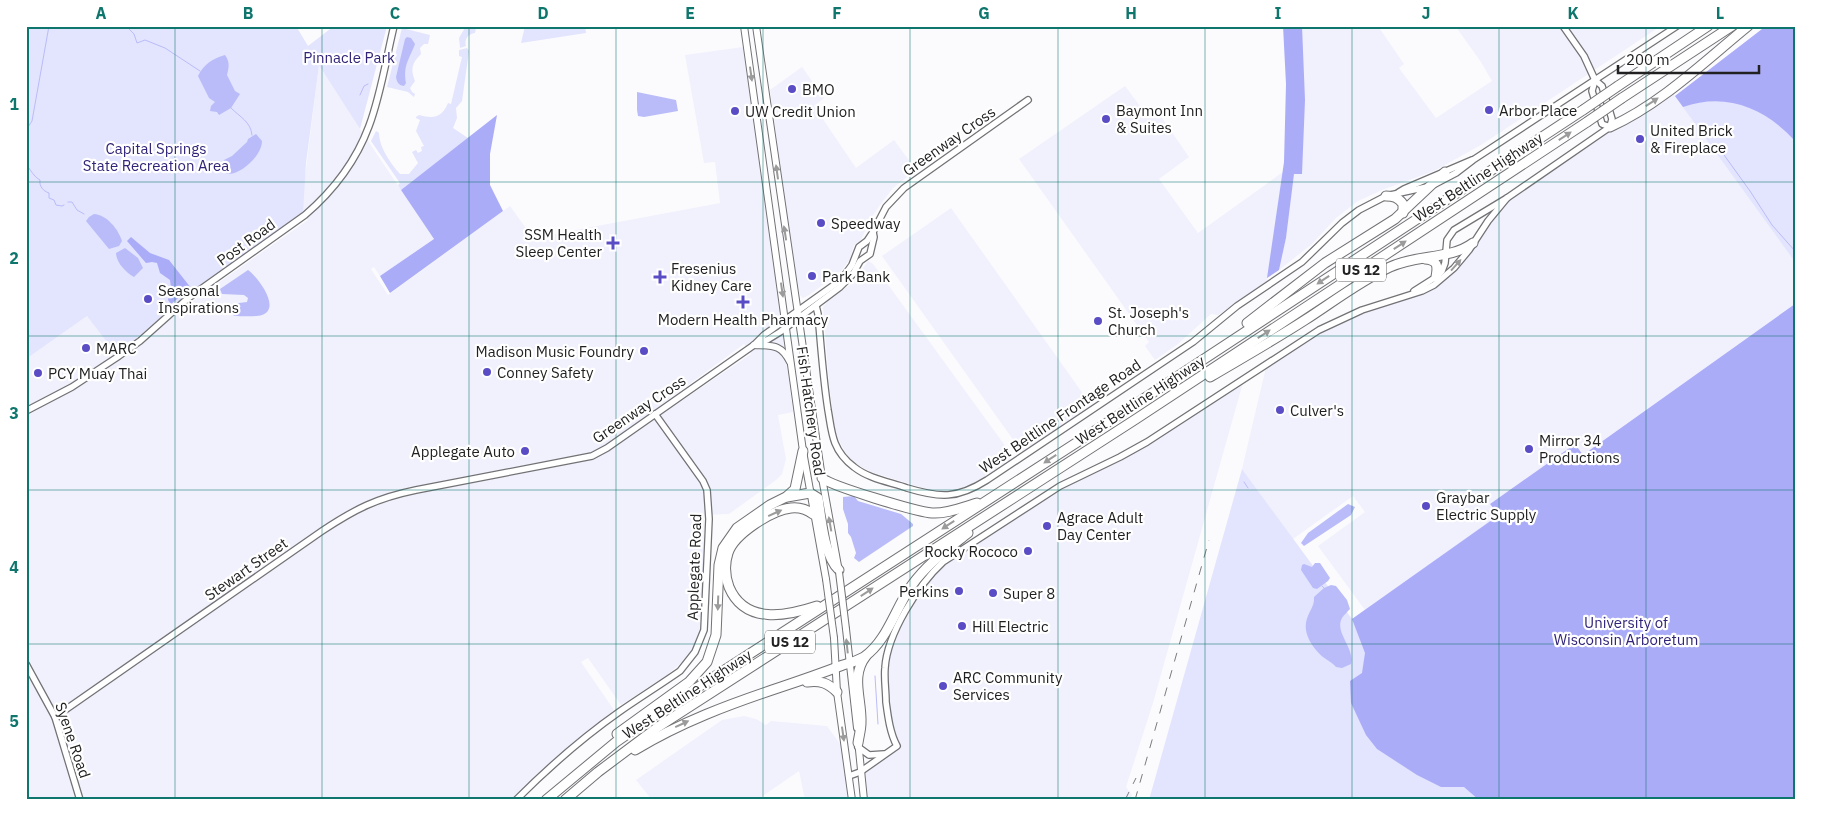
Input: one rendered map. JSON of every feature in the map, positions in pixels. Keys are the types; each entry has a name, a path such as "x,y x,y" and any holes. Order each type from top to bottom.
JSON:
{"highway":[{"name":"West Beltline Highway","path":"548,798 630,732 1583,110 1708,26"},
{"name":"West Beltline Highway","path":"565,800 635,743 1136,419 1732,26"},
{"path":"1610,127 1627,118 1684,80 1748,26"},
{"path":"1179,374 1325,263 1386,226 1403,213 1445,172"},
{"path":"1386,196 1393,196 1399,199 1403,204 1403,213"},
{"path":"1136,419 1289,330 1379,272 1418,258 1461,252 1473,243"},
{"path":"1418,258 1434,261 1438,268 1436,277"},
{"path":"548,798 604,744 689,682 704,665 714,645 716,635 719,565 723,548 737,528 770,505 786,497 795,489 803,452"},
{"path":"822,478 826,482 917,510 933,513 950,511 989,498"},
{"path":"786,497 810,493 818,498 824,535 833,565 839,571"},
{"path":"858,745 862,722 857,674 861,663 881,640 907,592 923,571 935,559 1003,505"},
{"path":"813,514 805,509 784,509 770,515 747,530 728,551 726,577 736,599 747,608 759,614 787,615 829,601"},
{"path":"580,786 631,752 674,728 731,703 850,663 862,658 871,651"},
{"path":"763,693 814,681 825,683 837,692"}],"main road":[{"name":"Fish Hatchery Road","path":"744,26 786,318 803,452 826,579 834,638 837,692 852,800"},
{"name":"Fish Hatchery Road","path":"756,26 822,478 839,571 864,800"},
{"path":"767,182 774,194 780,194"},
{"path":"769,203 775,203 783,216"},
{"path":"754,345 775,346 787,357 792,367"}],"street":[{"name":"Post Road","path":"26,411 72,387 123,353 187,299 322,201 349,165 369,126 394,26"},
{"path":"1404,297 1436,277 1442,271 1445,263 1447,240 1454,230 1507,198 1610,127 1612,119 1602,86 1595,80 1584,56 1562,26"},
{"name":"West Beltline Frontage Road","path":"1399,192 1405,193 1429,186 1456,173 1677,26"},
{"path":"1595,80 1592,91 1602,124 1610,127"},
{"name":"Greenway Cross","path":"468,480 592,456 607,448 754,345 786,318 841,280 852,265 861,246 873,232 886,207 904,188 1028,100"},
{"name":"West Beltline Frontage Road","path":"816,306 822,371 831,429 835,442 844,458 855,468 878,479 928,494 941,496 956,495 975,488 1193,342 1236,306 1302,262 1353,214 1372,202 1445,172 1464,162 1473,160"},
{"path":"849,776 860,772 897,746 889,721 887,705 885,667 889,646 918,590 936,569 959,551 1060,486 1147,442 1319,330 1362,310 1422,292 1454,268 1507,198"},
{"name":"Greenway Cross","path":"754,345 767,340 787,327 845,283 864,258 869,256 874,237 873,232"},
{"path":"861,246 867,245 870,249"},
{"path":"858,253 864,258"},
{"name":"Applegate Road","path":"516,800 573,748 619,712 680,670 687,663 700,642 704,630 706,606 707,490 703,481 655,414"},
{"name":"Stewart Street","path":"55,717 346,515 367,504 389,496 468,480"},
{"name":"Syene Road","path":"26,664 55,717 80,800"},
{"path":"858,745 868,755 886,754"}],"shaded area":[{"path":"1302,26 1378,26 1404,64 1399,68 1436,118 1492,81 1457,26 1661,26 1481,145 1434,171 1358,201 1336,218 1312,244 1279,270 1286,238 1294,173 1302,174"},
{"path":"407,37 411,38 415,44 406,67 406,83 404,86 398,83 396,77"},
{"path":"743,47 781,311 793,412 778,415 786,459 782,474 729,514 704,515 703,590 700,631 691,652 667,675 621,705 588,658 581,662 614,710 516,800 26,800 26,359 87,316 121,360 143,344 176,314 308,220 301,209 319,64 434,239 380,276 374,267 371,269 388,295 510,206 533,238 720,203 715,162 704,163 685,55","holes":["744,344 751,354 665,412 656,413 661,405"]},
{"path":"225,55 229,65 227,75 235,91 240,94 231,108 219,115 217,112 210,111 211,106 215,102 209,98 198,76 209,63"},
{"path":"802,67 824,98 814,106 856,168 894,140 916,170 893,188 880,205 869,221 861,240 854,245 850,259 841,271 803,298 800,295 788,229 770,90"},
{"path":"1125,86 1149,118 1158,112 1189,157 1159,179 1198,233 1283,172 1267,281 1218,315 1211,314 1178,344 1155,360 1145,346 1149,342 1019,159"},
{"path":"1671,90 1795,262 1795,304 1583,455 1575,444 1490,504 1499,515 1365,610 1318,546 1365,512 1353,496 1293,539 1242,469 1267,363 1346,316 1404,297 1444,277 1507,198"},
{"path":"637,92 676,100 678,111 644,117 638,116"},
{"path":"256,134 262,141 255,158 240,170 227,173 223,169 224,160 232,156 248,139"},
{"path":"951,208 1091,405 1022,452 882,256"},
{"path":"94,214 108,220 115,227 122,241 119,246 109,249 86,221"},
{"path":"125,248 138,258 143,268 134,277 122,267 116,256 116,253"},
{"path":"868,261 873,264 1011,454 1010,460 964,489 936,492 871,472 858,465 847,455 835,433 823,307 854,282"},
{"path":"248,270 262,285 269,299 270,306 268,311 262,315 234,316 228,306 247,302 248,298 244,295 222,294 220,289"},
{"path":"1244,379 1153,703 1126,787 1132,795 1130,800 864,800 860,772 897,746 889,721 886,658 908,608 936,569 1060,486 1120,457"},
{"path":"854,496 858,501 901,514 913,524 913,526 859,562 854,558 856,553 848,533 848,524 843,509 843,497"},
{"path":"1348,504 1355,507 1351,515 1304,546 1301,543 1308,533"},
{"path":"1315,563 1320,563 1330,578 1317,589 1313,588 1301,570 1304,564 1312,567"},
{"path":"1331,585 1336,586 1347,600 1350,609 1340,623 1342,634 1350,652 1351,664 1342,668 1336,667 1316,650 1310,642 1306,628 1314,597 1324,588"},
{"path":"744,716 756,719 766,725 771,721 827,726 846,752 852,800 805,800 799,771 757,800 652,800 636,780 722,720"}],"green space":[{"name":"Capital Springs State Recreation Area","path":"26,26 296,26 308,46 334,26 387,26 360,129 319,65 306,163 303,212 183,298 116,354 87,316 26,359"},
{"path":"466,26 476,28 475,33 467,37 466,46 460,48 459,38"},
{"path":"525,26 585,26 586,33 521,43"},
{"path":"1283,26 1302,26 1305,100 1302,174 1294,174 1286,238 1279,270 1267,278 1284,162 1286,84"},
{"path":"1766,26 1795,26 1795,262 1675,96"},
{"path":"1766,26 1795,26 1795,141 1771,120 1744,106 1714,101 1683,107 1675,96"},
{"path":"402,28 430,35 428,44 424,44 420,48 421,54 413,66 415,81 410,88 415,94 414,97 408,92 387,87"},
{"path":"467,48 469,51 462,101 456,108 457,118 453,128 468,138 401,190 398,185 400,183 371,141 376,131 379,133 383,149 393,165 400,174 409,174 418,163 412,152 416,150 418,153 422,151 421,147 424,146 416,131 420,120 416,117 419,115 436,116 443,112 448,103 451,104 462,57 459,56 459,50"},
{"path":"497,115 490,154 490,185 503,211 390,293 380,276 434,239 401,190"},
{"path":"131,237 150,253 169,260 191,288 171,304 168,300 171,288 170,280 160,273 157,263 146,263 127,241"},
{"name":"University of Wisconsin Arboretum","path":"1795,304 1795,800 1149,800 1242,469 1352,619"},
{"name":"University of Wisconsin Arboretum","path":"1795,304 1795,800 1479,800 1464,787 1441,787 1417,775 1377,749 1366,735 1351,703 1350,681 1362,673 1365,653 1352,619 1499,515 1490,504 1575,444 1583,455"}],"waterway":[{"path":"26,130 32,121 49,26"},
{"path":"126,26 134,34 137,43 145,40 165,48 200,71"},
{"path":"360,95 364,86 368,84"},
{"path":"231,108 247,123 252,135"},
{"path":"1719,148 1772,225 1795,251"},
{"path":"26,164 40,180 42,188 49,193 49,198 54,200 56,205 64,205"},
{"path":"68,202 72,202 77,210 84,214"},
{"path":"1244,482 1248,488"},
{"path":"875,676 878,724"}],"railway":[{"path":"1135,800 1209,540"},
{"path":"1125,800 1136,778"}],"place":[{"name":"BMO","path":"792,89"},
{"name":"Arbor Place","path":"1489,110"},
{"name":"UW Credit Union","path":"735,111"},
{"name":"Baymont Inn & Suites","path":"1106,119"},
{"name":"United Brick & Fireplace","path":"1640,139"},
{"name":"Speedway","path":"821,223"},
{"name":"SSM Health Sleep Center","path":"613,243"},
{"name":"Park Bank","path":"812,276"},
{"name":"Fresenius Kidney Care","path":"660,277"},
{"name":"Seasonal Inspirations","path":"148,299"},
{"name":"Modern Health Pharmacy","path":"743,302"},
{"name":"St. Joseph's Church","path":"1098,321"},
{"name":"MARC","path":"86,348"},
{"name":"Madison Music Foundry","path":"644,351"},
{"name":"Conney Safety","path":"487,372"},
{"name":"PCY Muay Thai","path":"38,373"},
{"name":"Culver's","path":"1280,410"},
{"name":"Mirror 34 Productions","path":"1529,449"},
{"name":"Applegate Auto","path":"525,451"},
{"name":"Graybar Electric Supply","path":"1426,506"},
{"name":"Agrace Adult Day Center","path":"1047,526"},
{"name":"Rocky Rococo","path":"1028,551"},
{"name":"Perkins","path":"959,591"},
{"name":"Super 8","path":"993,593"},
{"name":"Hill Electric","path":"962,626"},
{"name":"ARC Community Services","path":"943,686"}],"park label":[{"name":"Pinnacle Park","path":"349,57"}]}
